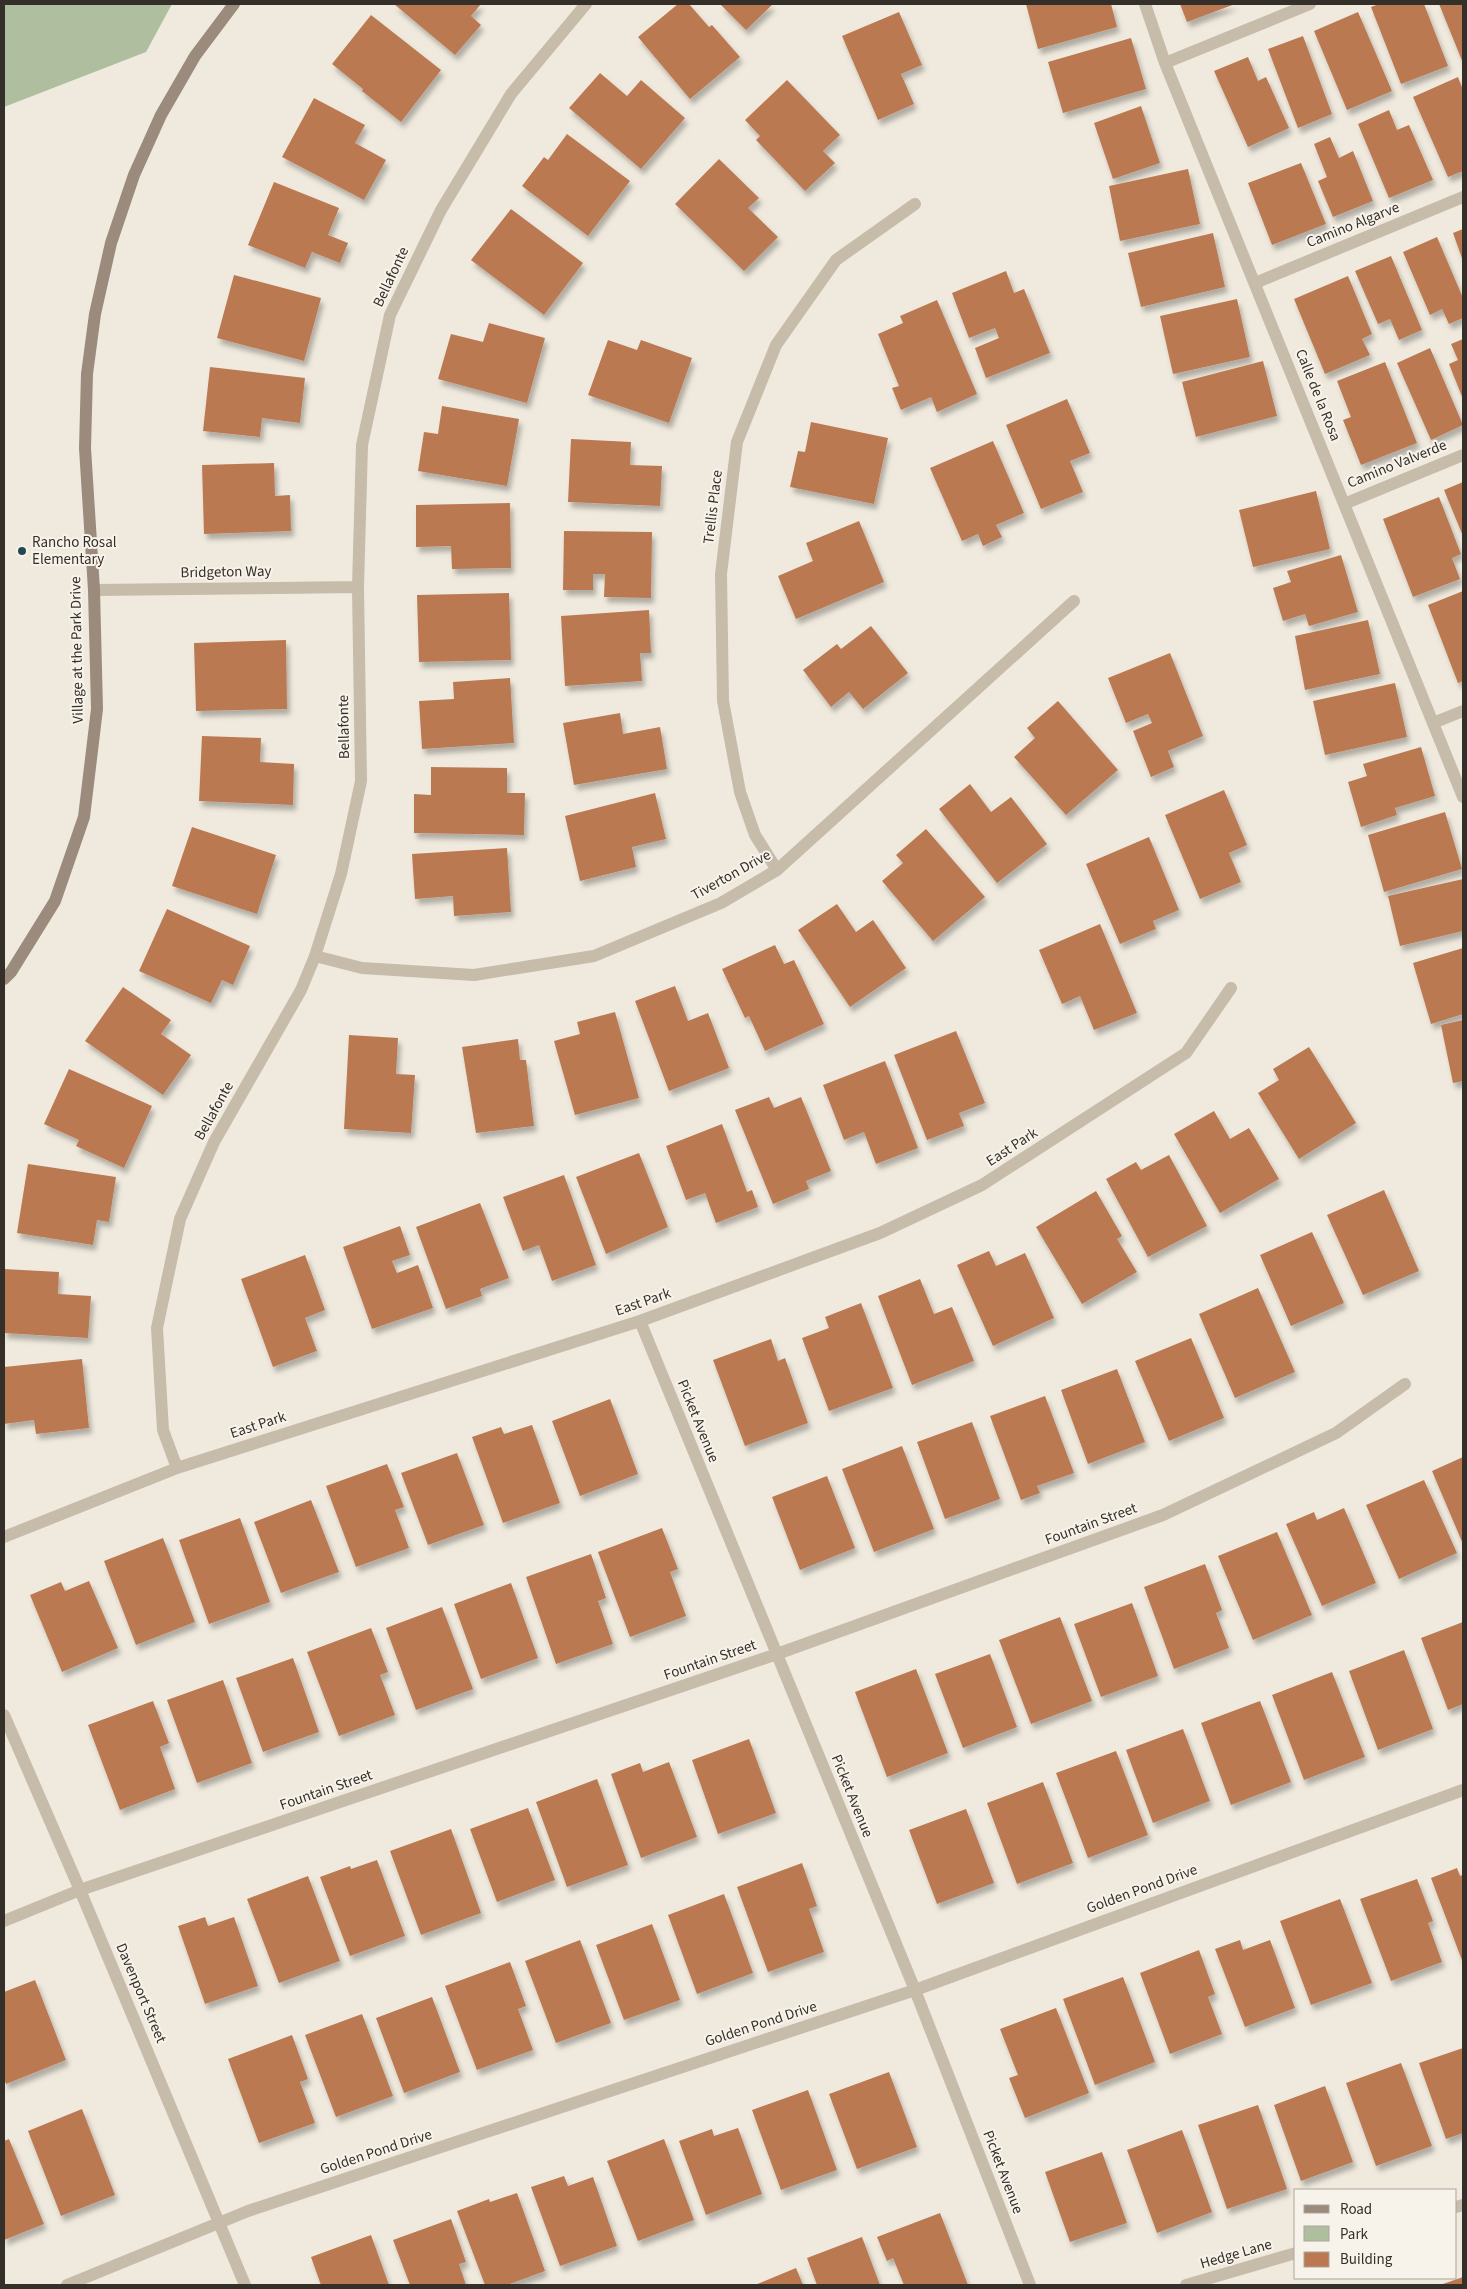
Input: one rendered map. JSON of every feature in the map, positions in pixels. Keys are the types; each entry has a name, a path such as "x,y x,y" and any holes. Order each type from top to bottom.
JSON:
{"street":[{"name":"Village at the Park Drive","path":"4,979 11,972 55,901 84,817 97,709 94,590 85,448 87,374 95,314 111,243 134,176 161,115 195,56 234,4"},
{"name":"Bellafonte","path":"177,1468 163,1430 157,1328 180,1220 214,1142 301,990 315,956 341,874 360,781 358,587 362,445 390,315 441,210 511,94 586,4"},
{"name":"Calle de la Rosa","path":"1145,4 1165,63 1256,283 1463,797"},
{"path":"1165,63 1310,4"},
{"name":"Camino Algarve","path":"1256,283 1463,197"},
{"name":"Trellis Place","path":"778,870 755,835 740,792 723,701 721,574 737,442 776,345 836,260 915,204"},
{"name":"Camino Valverde","path":"1344,504 1463,455"},
{"name":"Bridgeton Way","path":"94,590 358,587"},
{"name":"Tiverton Drive","path":"315,956 362,968 474,976 594,956 721,903 778,870 1074,601"},
{"path":"1433,723 1463,711"},
{"name":"East Park","path":"4,1537 177,1468 640,1321 880,1233 982,1185 1186,1053 1231,988"},
{"name":"Picket Avenue","path":"640,1321 914,1990 1030,2285"},
{"name":"Fountain Street","path":"4,1921 80,1890 777,1654 1163,1515 1336,1433 1405,1384"},
{"name":"Davenport Street","path":"4,1715 80,1890 245,2285"},
{"name":"Golden Pond Drive","path":"67,2285 218,2222 914,1990 1463,1790"},
{"name":"Hedge Lane","path":"1186,2285 1294,2255"}],"green space":[{"path":"4,4 172,4 146,52 4,107"}],"building":[{"path":"394,4 481,4 471,16 481,25 455,55"},
{"path":"678,4 689,4 709,27 712,25 740,57 690,99 638,37"},
{"path":"720,4 773,4 746,30"},
{"path":"1026,4 1111,4 1117,27 1038,49"},
{"path":"1180,4 1235,4 1187,22"},
{"path":"1379,4 1424,4 1448,66 1401,84 1371,7"},
{"path":"1439,4 1463,4 1463,63"},
{"path":"899,12 922,65 901,74 914,104 878,120 842,36"},
{"path":"1358,12 1392,91 1347,110 1314,31"},
{"path":"371,15 441,70 401,122 332,64"},
{"path":"1303,36 1332,114 1298,128 1268,49"},
{"path":"1131,38 1146,89 1063,113 1048,62"},
{"path":"1248,57 1258,81 1266,77 1289,128 1248,147 1214,71"},
{"path":"600,73 627,96 641,80 685,118 641,169 569,108"},
{"path":"1458,77 1463,90 1463,171 1448,177 1413,97"},
{"path":"787,80 840,135 823,151 835,163 805,191 756,140 760,136 745,120"},
{"path":"314,98 365,125 355,143 386,160 364,200 282,157"},
{"path":"1141,106 1160,163 1113,179 1094,123"},
{"path":"1389,110 1397,130 1409,125 1433,180 1389,198 1358,124"},
{"path":"567,134 630,181 588,236 522,186 544,157 548,160"},
{"path":"1330,137 1339,158 1353,151 1373,201 1333,217 1318,181 1327,177 1314,144"},
{"path":"719,159 759,198 748,208 778,237 744,271 675,204"},
{"path":"1301,163 1326,224 1272,245 1248,183"},
{"path":"1188,169 1200,224 1120,241 1109,186"},
{"path":"274,182 339,208 328,235 348,243 340,263 312,252 305,268 248,245"},
{"path":"511,209 583,263 544,315 471,260"},
{"path":"1463,229 1463,261 1453,233"},
{"path":"1213,233 1225,287 1141,307 1128,253"},
{"path":"1437,237 1463,298 1463,318 1449,324 1442,309 1430,315 1403,252"},
{"path":"1391,256 1422,330 1399,340 1390,319 1378,324 1355,271"},
{"path":"1006,271 1014,293 1024,289 1050,353 986,378 975,348 999,338 995,328 969,338 952,293"},
{"path":"234,275 321,298 304,361 217,338"},
{"path":"1348,276 1372,334 1362,339 1370,355 1325,374 1294,299"},
{"path":"1237,299 1250,357 1173,374 1160,316"},
{"path":"937,300 977,394 937,412 931,397 901,410 892,388 899,386 878,334 903,323 900,316"},
{"path":"489,323 545,338 527,403 438,379 451,334 483,342"},
{"path":"1463,339 1463,399 1449,364 1458,360 1451,344"},
{"path":"608,340 637,350 641,340 692,358 669,423 588,395"},
{"path":"1430,348 1463,425 1431,440 1397,363"},
{"path":"1263,361 1277,416 1196,437 1182,382"},
{"path":"1385,362 1417,443 1361,465 1343,420 1351,417 1337,381"},
{"path":"210,367 305,378 300,423 262,418 260,437 203,431"},
{"path":"1067,399 1090,453 1070,461 1083,492 1041,509 1006,425"},
{"path":"442,406 519,419 507,486 418,471 424,432 438,434"},
{"path":"811,422 888,438 874,504 790,487 798,451 805,452"},
{"path":"571,439 631,442 630,465 662,466 660,506 568,502"},
{"path":"993,441 1024,513 996,525 1002,537 983,546 978,534 962,541 930,468"},
{"path":"274,463 275,496 290,495 291,531 204,534 202,465"},
{"path":"1463,482 1463,536 1444,490"},
{"path":"1316,491 1330,549 1253,567 1239,510"},
{"path":"1439,497 1461,554 1452,558 1460,579 1413,597 1383,519"},
{"path":"510,503 511,568 452,569 451,546 416,547 416,505"},
{"path":"859,521 884,582 796,619 778,576 813,561 806,543"},
{"path":"564,531 652,532 651,598 604,597 605,574 593,574 593,590 563,590"},
{"path":"1341,555 1358,612 1309,626 1305,614 1283,621 1273,588 1291,582 1287,571"},
{"path":"1463,591 1463,681 1458,683 1428,605"},
{"path":"509,593 511,660 419,662 417,595"},
{"path":"649,610 651,653 640,653 642,681 565,686 561,616"},
{"path":"1368,620 1380,674 1305,690 1295,636"},
{"path":"871,626 908,673 863,709 849,692 831,707 803,670 837,644 841,649"},
{"path":"286,640 287,709 196,711 194,643"},
{"path":"1170,653 1203,736 1168,751 1174,767 1151,777 1133,731 1152,723 1148,714 1126,723 1108,678"},
{"path":"510,678 514,743 422,749 419,701 454,699 453,682"},
{"path":"1395,683 1407,737 1325,755 1313,701"},
{"path":"1058,701 1118,770 1066,815 1014,757 1035,738 1027,728"},
{"path":"620,713 623,734 660,727 667,769 574,785 563,723"},
{"path":"202,736 261,738 260,762 294,764 293,805 199,801"},
{"path":"1421,747 1435,796 1395,808 1397,815 1361,827 1348,782 1367,776 1363,764"},
{"path":"431,767 507,768 507,793 525,793 524,835 414,833 414,794 431,795"},
{"path":"970,784 991,812 1011,797 1047,844 997,883 939,809"},
{"path":"1224,790 1247,845 1229,853 1241,882 1200,899 1165,815"},
{"path":"655,793 666,839 632,847 636,867 580,881 565,816"},
{"path":"1445,812 1462,869 1384,892 1368,835"},
{"path":"192,827 276,855 257,914 172,886"},
{"path":"926,829 985,897 933,941 882,881 903,863 896,855"},
{"path":"1149,837 1179,910 1153,921 1156,929 1120,944 1086,864"},
{"path":"507,848 511,912 454,916 453,896 415,899 412,854"},
{"path":"1463,879 1463,931 1400,946 1388,896"},
{"path":"837,904 856,932 873,920 906,968 850,1007 798,930"},
{"path":"167,909 250,946 233,985 222,980 211,1003 139,971"},
{"path":"1100,924 1137,1013 1094,1030 1080,996 1062,1004 1039,950"},
{"path":"775,945 784,964 794,960 824,1024 765,1051 749,1016 745,1018 722,969"},
{"path":"1463,948 1463,1014 1431,1024 1413,963"},
{"path":"675,986 688,1021 708,1013 729,1068 669,1091 635,1001"},
{"path":"123,987 171,1020 161,1034 191,1055 163,1095 85,1041"},
{"path":"615,1012 639,1098 575,1115 554,1041 580,1034 577,1022"},
{"path":"1463,1020 1463,1081 1453,1083 1441,1025"},
{"path":"956,1031 985,1103 959,1113 964,1126 927,1140 894,1055"},
{"path":"349,1035 398,1038 396,1074 415,1075 411,1133 344,1129"},
{"path":"518,1039 520,1060 526,1060 534,1126 476,1133 462,1047"},
{"path":"1309,1047 1356,1123 1299,1159 1258,1093 1279,1080 1273,1069"},
{"path":"885,1061 918,1148 876,1164 864,1132 844,1140 823,1085"},
{"path":"69,1069 152,1106 124,1168 76,1146 79,1140 44,1124"},
{"path":"769,1097 774,1108 801,1097 831,1171 806,1181 809,1189 773,1204 735,1110"},
{"path":"1214,1111 1230,1139 1249,1128 1279,1179 1220,1213 1174,1134"},
{"path":"722,1124 747,1192 752,1190 758,1207 716,1223 705,1193 686,1200 666,1146"},
{"path":"639,1153 668,1227 606,1254 576,1177"},
{"path":"1169,1155 1207,1226 1148,1257 1106,1179 1136,1162 1141,1170"},
{"path":"28,1164 116,1177 109,1222 97,1220 93,1245 17,1233"},
{"path":"564,1175 596,1265 552,1281 539,1245 523,1251 503,1197"},
{"path":"1384,1190 1419,1271 1363,1295 1327,1215"},
{"path":"1096,1191 1122,1236 1117,1239 1137,1272 1082,1304 1036,1227"},
{"path":"480,1203 509,1278 480,1289 482,1296 446,1309 416,1227"},
{"path":"400,1226 410,1255 392,1261 397,1273 418,1265 433,1308 372,1329 343,1247"},
{"path":"1312,1232 1344,1303 1291,1326 1260,1255"},
{"path":"989,1251 996,1266 1025,1253 1054,1318 993,1346 957,1265"},
{"path":"305,1255 325,1310 305,1318 317,1351 273,1367 241,1279"},
{"path":"4,1269 59,1272 58,1294 91,1296 88,1338 4,1333"},
{"path":"920,1279 934,1314 952,1307 974,1361 912,1385 878,1296"},
{"path":"1258,1288 1295,1372 1235,1398 1199,1314"},
{"path":"861,1303 893,1388 829,1411 802,1338 829,1328 825,1317"},
{"path":"1191,1338 1224,1418 1169,1441 1135,1361"},
{"path":"771,1339 778,1361 785,1358 808,1423 745,1446 713,1360"},
{"path":"82,1359 89,1428 36,1434 34,1420 4,1424 4,1367"},
{"path":"1117,1369 1145,1442 1088,1464 1061,1390"},
{"path":"1045,1396 1074,1473 1037,1486 1040,1493 1021,1500 990,1416"},
{"path":"610,1399 638,1474 580,1496 552,1421"},
{"path":"972,1422 1000,1499 945,1519 917,1442"},
{"path":"532,1425 560,1503 503,1523 472,1437 501,1427 504,1434"},
{"path":"902,1446 934,1529 874,1552 842,1469"},
{"path":"457,1453 484,1525 428,1545 401,1473"},
{"path":"1463,1457 1463,1544 1432,1471"},
{"path":"387,1464 404,1507 395,1510 409,1548 356,1567 326,1486"},
{"path":"827,1476 855,1548 800,1570 772,1497"},
{"path":"1424,1480 1457,1553 1399,1579 1366,1505"},
{"path":"311,1500 339,1572 281,1593 254,1522"},
{"path":"1344,1508 1376,1583 1322,1606 1286,1524 1314,1512 1317,1520"},
{"path":"240,1518 270,1602 209,1624 179,1540"},
{"path":"662,1528 678,1569 670,1572 686,1616 630,1637 598,1552"},
{"path":"1277,1532 1312,1615 1253,1640 1218,1556"},
{"path":"163,1538 195,1622 136,1645 104,1561"},
{"path":"591,1554 606,1598 598,1601 613,1644 556,1664 526,1577"},
{"path":"1205,1564 1222,1610 1216,1613 1229,1648 1174,1669 1144,1587"},
{"path":"89,1581 118,1648 62,1672 30,1595 61,1582 65,1591"},
{"path":"511,1583 538,1658 481,1679 454,1604"},
{"path":"1132,1603 1158,1676 1101,1697 1074,1624"},
{"path":"442,1607 473,1689 416,1710 386,1628"},
{"path":"1060,1617 1092,1701 1031,1724 999,1640"},
{"path":"1463,1622 1463,1704 1448,1710 1421,1638"},
{"path":"371,1628 388,1672 380,1675 395,1715 339,1736 307,1652"},
{"path":"1404,1650 1433,1729 1378,1750 1349,1671"},
{"path":"990,1654 1017,1727 963,1748 935,1674"},
{"path":"293,1658 319,1732 263,1752 236,1678"},
{"path":"916,1669 948,1753 887,1777 855,1692"},
{"path":"1332,1672 1365,1757 1304,1780 1272,1695"},
{"path":"223,1680 252,1763 197,1783 167,1700"},
{"path":"153,1701 169,1743 160,1747 175,1789 120,1810 88,1725"},
{"path":"1260,1701 1291,1782 1231,1805 1201,1723"},
{"path":"1183,1729 1210,1801 1153,1823 1126,1750"},
{"path":"749,1739 776,1813 718,1834 692,1760"},
{"path":"1116,1751 1148,1835 1088,1858 1056,1773"},
{"path":"669,1762 697,1837 641,1858 611,1774 640,1763 643,1772"},
{"path":"597,1779 628,1865 567,1887 536,1802"},
{"path":"1043,1782 1073,1863 1017,1884 987,1803"},
{"path":"528,1808 555,1880 497,1902 470,1829"},
{"path":"966,1809 994,1883 937,1904 909,1830"},
{"path":"451,1829 481,1913 421,1935 390,1851"},
{"path":"377,1860 405,1936 350,1956 320,1877 350,1866 351,1869"},
{"path":"802,1863 817,1906 809,1909 824,1952 768,1972 737,1887"},
{"path":"1457,1868 1460,1876 1463,1875 1463,1963 1431,1878"},
{"path":"308,1876 340,1961 279,1983 247,1899"},
{"path":"1417,1879 1433,1921 1428,1923 1442,1962 1391,1981 1360,1899"},
{"path":"724,1894 753,1973 697,1994 668,1915"},
{"path":"1340,1899 1372,1983 1311,2005 1280,1921"},
{"path":"205,1917 208,1926 234,1917 258,1986 205,2004 178,1926"},
{"path":"652,1924 680,2000 624,2020 596,1945"},
{"path":"580,1940 611,2023 556,2043 525,1961"},
{"path":"1240,1940 1243,1950 1270,1940 1295,2008 1245,2027 1215,1949"},
{"path":"1199,1950 1215,1994 1208,1997 1222,2034 1170,2054 1140,1973"},
{"path":"510,1962 526,2006 518,2009 533,2050 477,2070 445,1986"},
{"path":"1123,1977 1155,2062 1095,2085 1063,1999"},
{"path":"35,1980 66,2060 6,2084 4,2079 4,1992"},
{"path":"432,1997 460,2072 404,2093 376,2018"},
{"path":"1056,2008 1089,2093 1025,2118 1009,2078 1018,2075 1000,2029"},
{"path":"362,2014 393,2096 336,2117 305,2035"},
{"path":"292,2035 308,2079 300,2082 315,2123 259,2143 228,2059"},
{"path":"1463,2048 1463,2133 1446,2139 1419,2063"},
{"path":"1401,2063 1432,2146 1376,2166 1346,2083"},
{"path":"889,2072 917,2147 857,2169 829,2094"},
{"path":"1325,2086 1353,2162 1301,2181 1274,2105"},
{"path":"808,2090 837,2170 781,2190 752,2110"},
{"path":"1258,2105 1287,2189 1227,2209 1198,2125"},
{"path":"82,2109 115,2195 61,2216 28,2131"},
{"path":"738,2128 762,2194 706,2215 679,2141 712,2129 714,2136"},
{"path":"1182,2130 1212,2212 1157,2233 1127,2150"},
{"path":"9,2139 44,2224 4,2240 4,2141"},
{"path":"664,2139 694,2220 638,2241 607,2161"},
{"path":"1102,2152 1127,2223 1070,2242 1045,2172"},
{"path":"564,2176 568,2186 593,2177 617,2246 560,2266 531,2187"},
{"path":"517,2193 545,2271 507,2285 485,2285 457,2211 489,2199 490,2202"},
{"path":"940,2213 968,2285 904,2285 893,2258 887,2261 877,2237"},
{"path":"451,2219 466,2262 459,2264 466,2285 410,2285 393,2240"},
{"path":"371,2235 389,2285 321,2285 311,2257"},
{"path":"862,2237 880,2285 817,2285 807,2258"},
{"path":"796,2268 803,2285 755,2285"},
{"path":"1463,2277 1463,2285 1440,2285"}],"place":[{"name":"Rancho Rosal Elementary","path":"22,551"}]}
